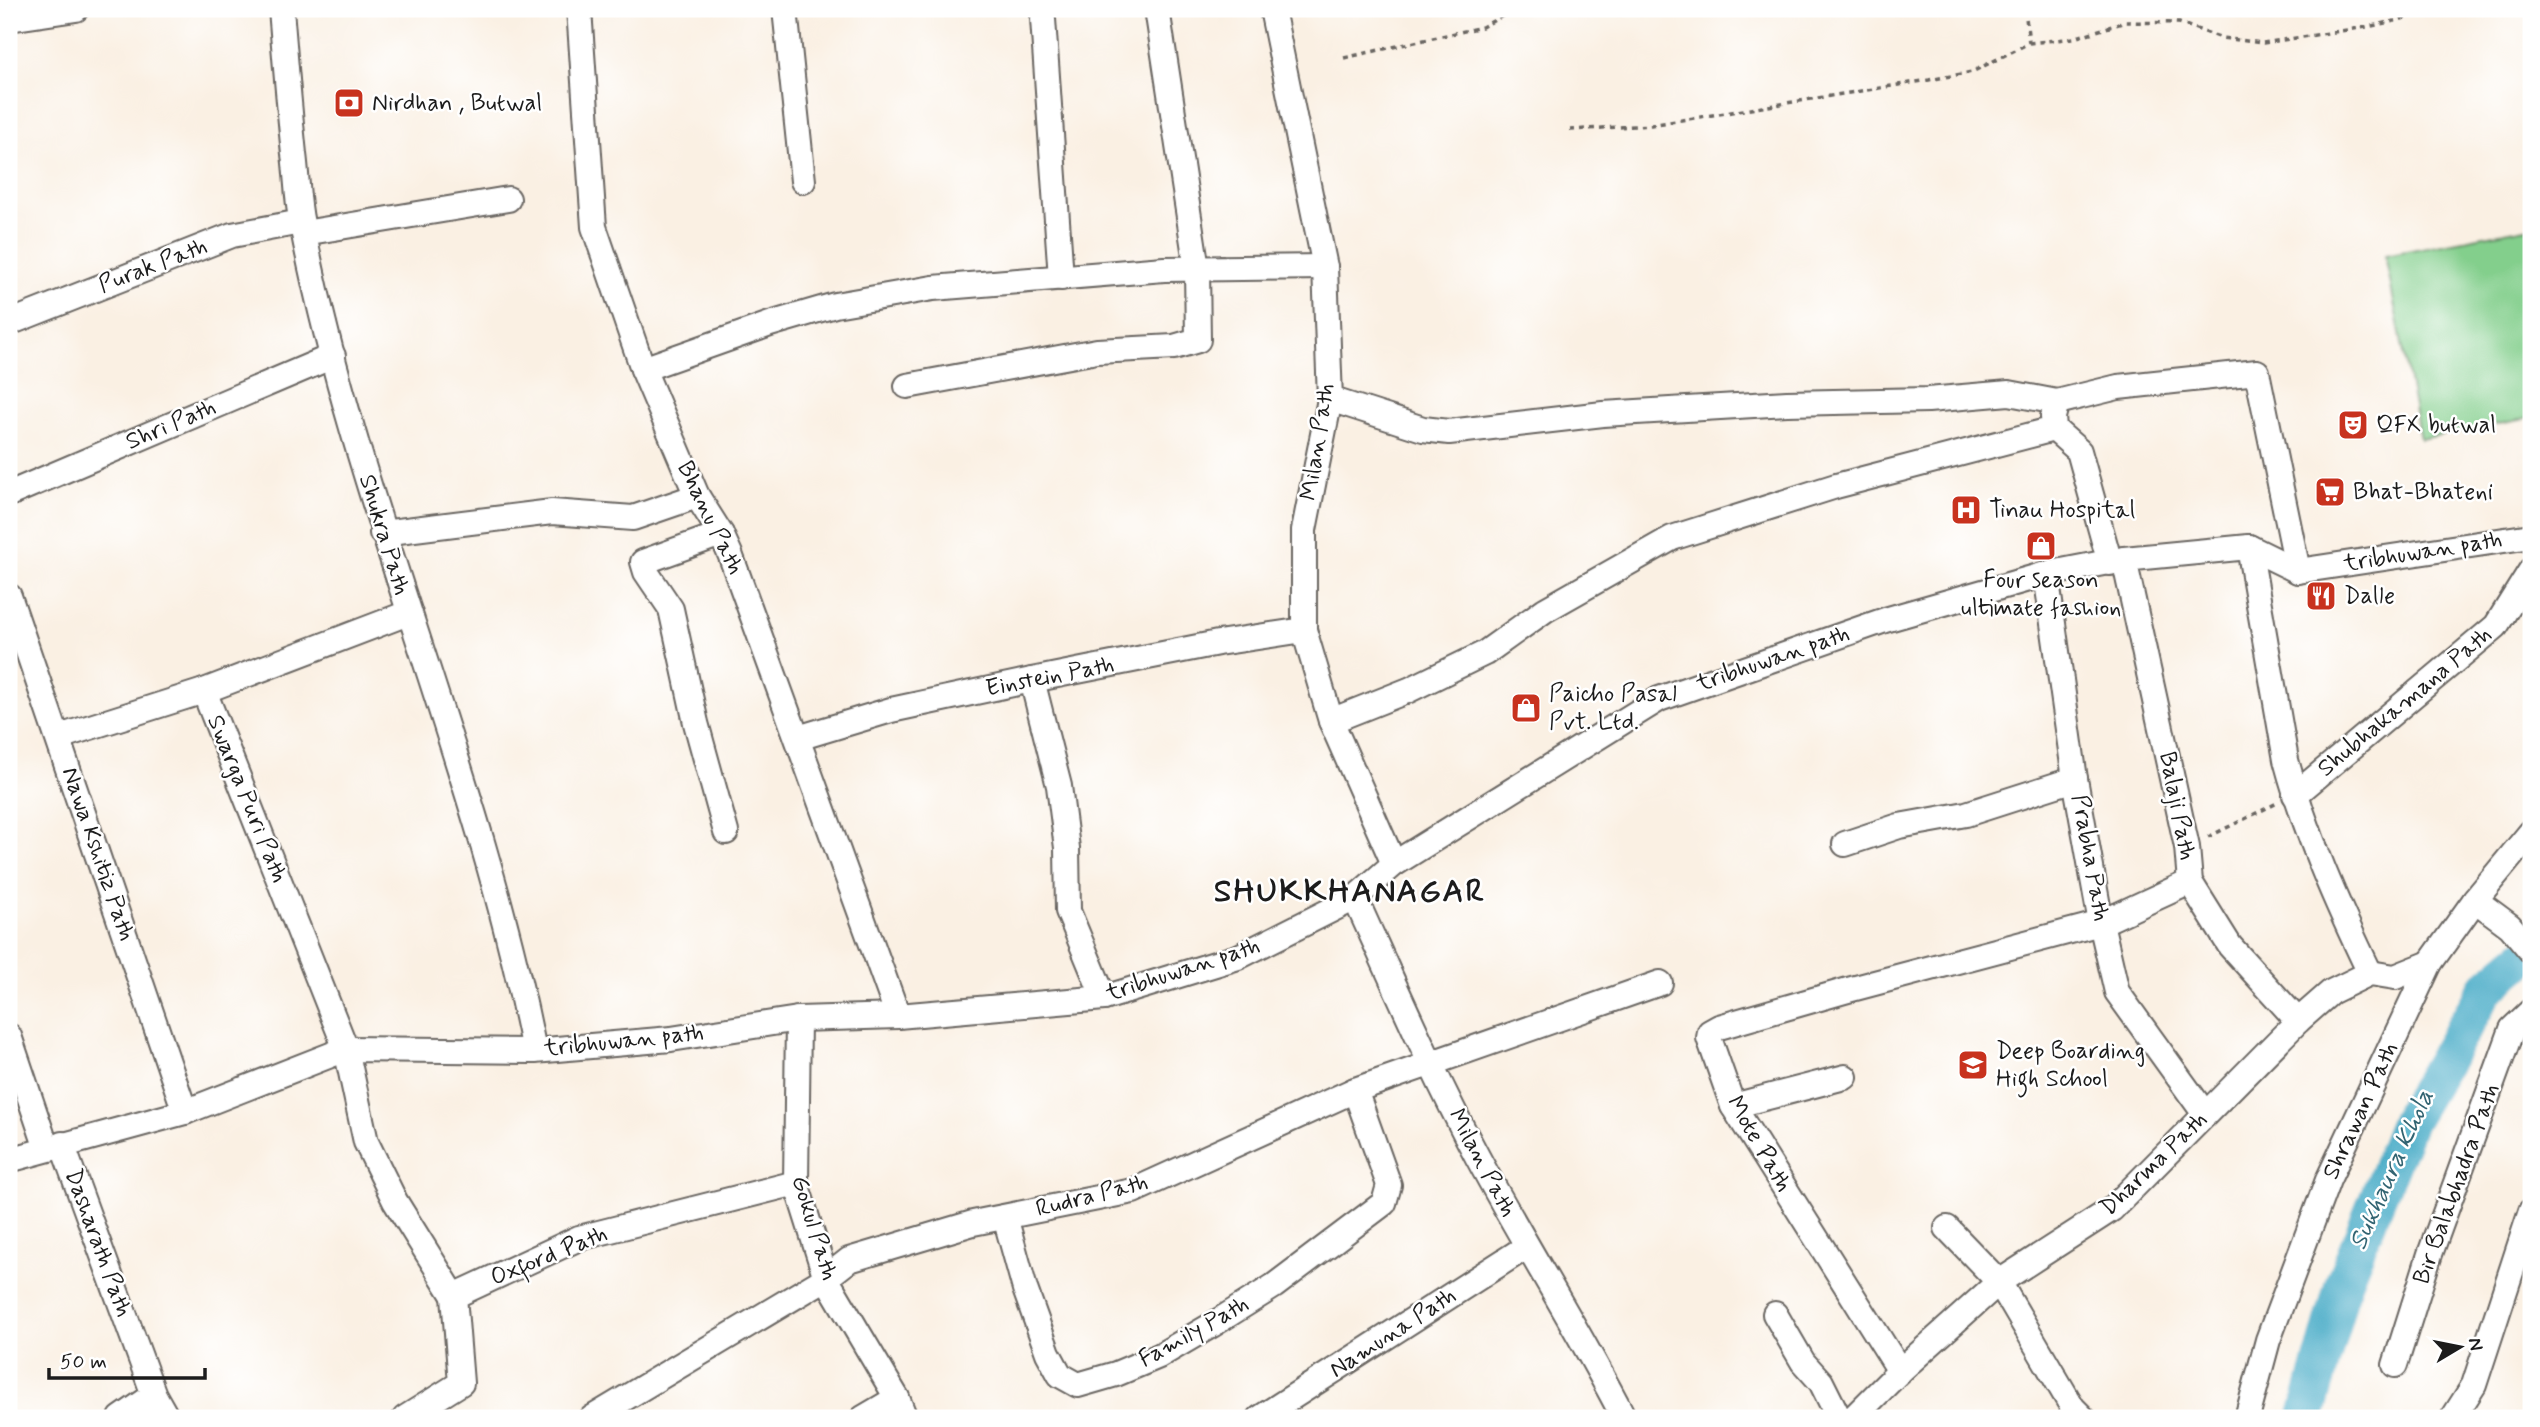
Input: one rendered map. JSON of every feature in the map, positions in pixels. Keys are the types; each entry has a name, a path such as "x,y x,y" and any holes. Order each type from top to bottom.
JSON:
{"street":[{"path":"9,19 76,9"},
{"name":"Shukra Path","path":"281,9 303,228 332,356 382,533 476,821 518,968 534,1051"},
{"name":"Bhanu Path","path":"579,9 594,227 642,369 696,496 721,534 898,1016"},
{"path":"785,9 803,181"},
{"path":"907,386 1097,351 1174,347 1198,340 1197,269 1157,9"},
{"name":"Milan Path","path":"1272,9 1325,267 1330,399 1304,530 1304,630 1331,721 1394,864"},
{"path":"1043,19 1061,278"},
{"name":"Purak Path","path":"9,323 233,235 303,228 508,199"},
{"path":"642,369 770,324 835,305 933,288 1164,269 1325,267"},
{"name":"Shri Path","path":"9,494 332,356"},
{"path":"1330,399 1423,429 1449,432 1603,414 1787,403 1928,400 2009,393 2057,402 2118,387 2257,372 2298,571"},
{"path":"1331,721 1409,690 1485,653 1545,610 1672,538 1836,486 2054,429 2053,417 2057,402"},
{"name":"Balaji Path","path":"2054,429 2079,451 2117,561 2187,846 2190,882 2231,946 2298,1021"},
{"path":"382,533 552,512 633,518 696,496"},
{"path":"721,534 643,562 646,572 671,609 696,723 726,832"},
{"name":"tribhuwan path","path":"2298,571 2531,536"},
{"path":"2249,547 2298,571"},
{"name":"tribhuwan path","path":"9,1160 185,1112 346,1049 534,1051 671,1039 798,1019 898,1016 1104,998 1238,957 1355,898 1394,864 1659,699 1885,620 2046,574 2117,561 2249,547"},
{"name":"Shubhakamana Path","path":"2249,547 2286,760 2295,795 2327,882 2370,973"},
{"name":"Shubhakamana Path","path":"2295,795 2496,626 2531,570"},
{"name":"Prabha Path","path":"2046,574 2075,779 2101,923 2117,992 2205,1114"},
{"name":"Nawa Kshitiz Path","path":"9,596 185,1112"},
{"path":"204,691 408,613"},
{"name":"Einstein Path","path":"798,738 891,710 1218,643 1304,630"},
{"path":"1032,680 1059,786 1067,848 1068,911 1104,998"},
{"name":"Swarga Puri Path","path":"59,737 204,691 346,1049 366,1142 395,1201 454,1296"},
{"path":"1845,844 1899,826 1966,814 2075,779"},
{"name":"Shrawan Path","path":"2247,1418 2268,1340 2329,1180 2430,963 2475,900 2531,832"},
{"path":"2101,923 2190,882"},
{"name":"Milan Path","path":"1355,898 1431,1065 1527,1247 1590,1352 1625,1418"},
{"path":"2475,900 2510,926 2531,951"},
{"name":"Mote Path","path":"1900,1371 1733,1106 1709,1038 1710,1032 1719,1027 1848,990 2101,923"},
{"name":"Dharma Path","path":"1853,1418 1900,1371 1999,1282 2112,1209 2298,1021 2332,992 2370,973 2395,977 2430,963"},
{"name":"Rudra Path","path":"592,1418 827,1278 849,1260 973,1223 1133,1191 1355,1090 1660,984"},
{"name":"Bir Balabhadra Path","path":"2395,1365 2430,1254 2512,1029 2531,1012"},
{"name":"Gokul Path","path":"798,1019 796,1183 827,1278 901,1408"},
{"name":"Dasharath Path","path":"9,1036 154,1395 167,1418"},
{"path":"1733,1106 1845,1077"},
{"name":"Family Path","path":"1005,1217 1025,1289 1048,1353 1060,1375 1078,1385 1116,1374 1170,1350 1275,1286 1384,1203 1389,1185 1355,1090"},
{"name":"Oxford Path","path":"454,1296 579,1238 796,1183"},
{"path":"2453,1418 2474,1385 2531,1211"},
{"path":"1947,1228 1999,1282 2073,1415"},
{"name":"Namuna Path","path":"1260,1418 1527,1247"},
{"path":"405,1418 461,1384 454,1296"},
{"path":"1775,1314 1803,1362 1821,1382 1839,1418"},
{"path":"121,1418 154,1395"},
{"path":"863,1418 901,1408"}],"path":[{"path":"1344,58 1482,27 1504,15 1508,9"},
{"path":"2025,9 2029,43"},
{"path":"1570,130 1651,125 1972,72 2029,43 2074,38 2125,22 2179,23 2222,38 2263,43 2389,23 2433,9"},
{"path":"2187,846 2295,795"}],"green space":[{"path":"2531,227 2531,418 2420,439 2385,255"}],"waterway":[{"name":"Sukhaura Khola","path":"2306,1418 2344,1281 2409,1120 2487,988 2531,951"}],"place":[{"name":"Nirdhan , Butwal","path":"349,103"},
{"name":"QFX butwal","path":"2353,425"},
{"name":"Bhat-Bhateni","path":"2330,492"},
{"name":"Tinau Hospital","path":"1966,510"},
{"name":"Four season ultimate fashion","path":"2041,546"},
{"name":"Dalle","path":"2321,596"},
{"name":"Paicho Pasal Pvt. Ltd.","path":"1526,708"},
{"name":"Deep Boarding High School","path":"1973,1065"}],"district":[{"name":"SHUKKHANAGAR","path":"1350,892"}]}
